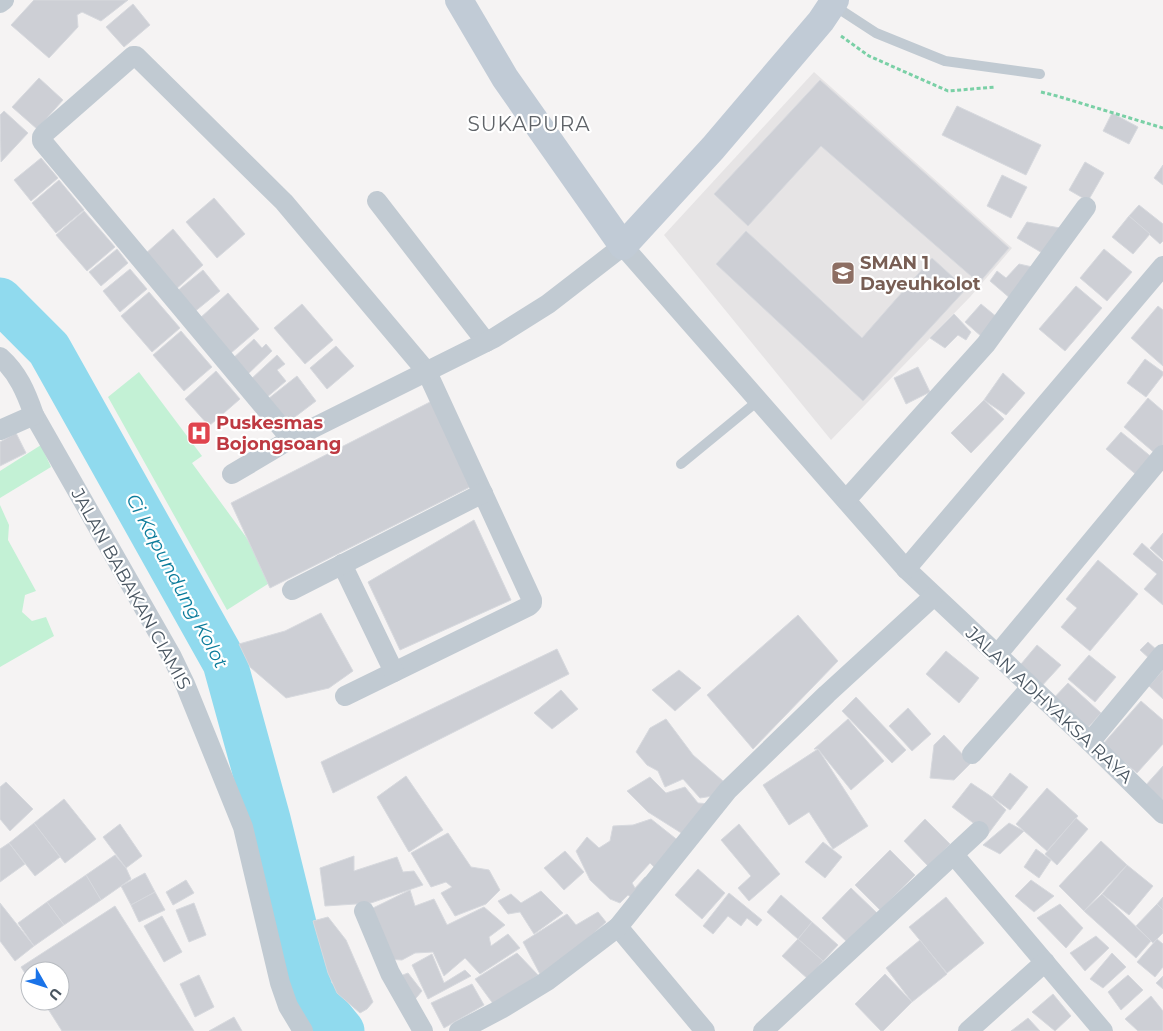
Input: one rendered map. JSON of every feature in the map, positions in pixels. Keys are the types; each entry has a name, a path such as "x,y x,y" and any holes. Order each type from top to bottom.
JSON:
{"street":[{"path":"0,3 4,0"},
{"path":"459,0 505,78 623,246"},
{"path":"232,474 291,439 486,342 548,304 623,246 713,148 821,21 834,2"},
{"path":"291,439 42,141 45,133 132,56 136,56 284,202 426,372 532,600 532,603 346,696"},
{"path":"376,201 486,342"},
{"path":"846,500 986,344 1086,207"},
{"name":"JALAN ADHYAKSA RAYA","path":"623,246 906,569 1090,742 1163,814"},
{"path":"906,569 1163,266"},
{"name":"JALAN BABAKAN CIAMIS","path":"0,357 16,374 34,415 172,657 185,684 244,827 280,983 288,1006 303,1031"},
{"path":"0,430 34,415"},
{"path":"997,655 1163,456"},
{"path":"292,590 483,493"},
{"path":"342,564 394,672"},
{"path":"459,1031 501,1009 547,981 618,927 728,790 827,694 934,596"},
{"path":"1090,742 1163,654"},
{"path":"972,754 1031,687"},
{"path":"762,1031 979,831"},
{"path":"954,855 1103,1031"},
{"path":"364,911 390,973 423,1031"},
{"path":"618,927 705,1031"},
{"path":"968,1031 1045,962"}],"lane":[{"path":"834,2 876,33 945,61 1040,74"},
{"path":"681,464 759,400"}],"shaded area":[{"name":"SMAN 1 Dayeuhkolot","path":"814,72 1012,248 970,297 831,440 664,235"}],"green space":[{"path":"139,372 202,456 192,463 246,537 271,582 227,610 108,397"},
{"path":"41,445 51,467 0,498 0,471"},
{"path":"0,505 9,525 8,540 36,591 25,595 22,612 32,621 46,617 54,636 0,667"}],"building":[{"path":"34,0 128,0 101,21 82,12 77,15 78,27 49,58 11,25"},
{"path":"133,4 150,25 124,47 106,27"},
{"path":"39,78 63,100 37,129 12,107"},
{"path":"820,80 1009,248 979,283 821,146 748,226 714,194"},
{"path":"957,106 1041,145 1026,175 942,135"},
{"path":"4,111 28,133 1,162 0,115"},
{"path":"1112,113 1138,127 1129,144 1103,131"},
{"path":"41,158 58,178 31,201 14,180"},
{"path":"1085,162 1104,173 1088,201 1069,190"},
{"path":"1163,165 1163,185 1154,178"},
{"path":"1002,175 1027,187 1011,218 987,206"},
{"path":"59,180 84,210 56,233 32,203"},
{"path":"214,198 245,234 217,258 186,222"},
{"path":"1139,205 1163,224 1163,241 1160,244 1129,216"},
{"path":"84,211 115,247 87,271 56,235"},
{"path":"1129,216 1150,234 1133,254 1112,237"},
{"path":"1027,222 1060,228 1044,254 1017,238"},
{"path":"173,229 203,265 175,290 145,254"},
{"path":"746,231 862,338 932,258 966,289 863,401 716,264"},
{"path":"117,249 128,263 101,286 89,272"},
{"path":"1104,249 1132,272 1107,301 1080,278"},
{"path":"1019,264 1037,268 1011,299 990,281 997,271 1006,278"},
{"path":"130,269 147,289 120,312 103,291"},
{"path":"203,270 220,291 193,313 176,292"},
{"path":"1076,286 1102,308 1065,351 1039,329"},
{"path":"149,292 180,328 152,352 121,316"},
{"path":"228,293 259,329 231,353 200,318"},
{"path":"302,304 333,340 305,364 274,328"},
{"path":"981,304 998,318 982,337 965,322"},
{"path":"1158,306 1163,310 1163,366 1131,338"},
{"path":"954,314 971,332 966,340 958,335 945,348 930,338"},
{"path":"181,331 212,367 184,391 153,355"},
{"path":"254,339 262,348 266,344 272,351 246,376 231,360"},
{"path":"336,346 354,366 327,389 310,368"},
{"path":"277,355 285,364 277,370 286,381 266,398 250,380"},
{"path":"1145,359 1163,372 1163,375 1146,397 1127,383"},
{"path":"918,367 930,392 906,404 894,378"},
{"path":"216,371 240,399 209,426 185,399"},
{"path":"1003,373 1025,393 1006,415 984,400"},
{"path":"297,376 316,401 287,423 268,399"},
{"path":"1148,398 1163,411 1163,449 1157,455 1124,427"},
{"path":"984,400 1004,419 971,453 951,433"},
{"path":"432,401 470,487 270,588 231,503"},
{"path":"1121,432 1154,459 1139,477 1106,449"},
{"path":"16,433 26,453 0,466 0,442"},
{"path":"474,520 511,600 400,650 368,582"},
{"path":"1163,533 1163,560 1150,548"},
{"path":"1142,543 1163,562 1163,605 1144,589 1157,574 1133,554"},
{"path":"1098,560 1138,594 1090,651 1061,627 1077,608 1066,599"},
{"path":"321,613 353,671 329,688 286,698 250,667 239,644 285,631"},
{"path":"798,615 838,661 753,749 707,695"},
{"path":"1148,642 1159,652 1151,660 1140,650"},
{"path":"1037,645 1061,665 1039,689 1016,670"},
{"path":"557,649 569,674 333,793 321,762"},
{"path":"946,651 979,678 959,703 926,674"},
{"path":"1089,655 1116,677 1095,702 1068,679"},
{"path":"679,670 701,688 675,711 652,690"},
{"path":"1163,670 1163,699 1149,686"},
{"path":"1068,683 1101,713 1084,732 1051,701"},
{"path":"561,690 578,709 552,729 534,713"},
{"path":"856,697 906,750 892,763 842,711"},
{"path":"1141,701 1163,720 1163,744 1137,773 1103,744"},
{"path":"908,708 931,734 912,751 889,726"},
{"path":"666,719 693,755 723,781 713,796 700,798 683,779 665,787 658,771 647,765 636,752 650,728"},
{"path":"848,719 884,761 851,790 818,749 814,749"},
{"path":"944,735 971,763 954,780 930,778 934,745"},
{"path":"818,749 868,826 833,849 809,812 789,825 763,785"},
{"path":"1163,766 1163,802 1145,786"},
{"path":"1010,773 1028,787 1010,810 992,797"},
{"path":"406,776 443,830 409,852 377,797"},
{"path":"650,777 666,793 685,787 698,803 710,804 686,836 648,812 627,791"},
{"path":"6,782 33,809 10,831 0,819 0,787"},
{"path":"971,783 992,797 1006,810 988,834 952,807"},
{"path":"1047,788 1078,816 1047,851 1016,824"},
{"path":"64,799 96,839 65,863 34,823"},
{"path":"1076,818 1088,829 1057,865 1045,854"},
{"path":"651,819 680,842 659,872 650,863 632,883 635,888 645,877 651,880 635,900 628,895 620,903 610,899 590,880 576,851 587,837 599,848 610,841 613,826 633,825"},
{"path":"925,819 950,844 928,866 904,841"},
{"path":"34,823 60,857 35,876 9,843"},
{"path":"1009,823 1024,831 1000,854 983,845"},
{"path":"120,824 142,856 126,868 103,837"},
{"path":"739,824 780,874 749,901 738,888 751,876 721,840"},
{"path":"448,833 471,867 489,870 500,890 486,904 455,916 441,893 452,887 446,882 431,887 411,853"},
{"path":"1101,841 1127,865 1084,911 1059,886"},
{"path":"823,842 842,857 825,878 805,862"},
{"path":"9,843 25,864 0,882 0,849"},
{"path":"1036,849 1051,860 1039,878 1024,867"},
{"path":"890,850 915,875 880,910 855,885"},
{"path":"565,851 584,872 564,890 544,868"},
{"path":"115,855 126,868 131,879 101,900 86,875"},
{"path":"354,856 354,871 397,857 403,872 414,871 423,885 371,903 325,906 320,868"},
{"path":"1127,865 1153,886 1129,915 1102,894"},
{"path":"698,869 725,893 702,919 675,895"},
{"path":"145,873 155,892 131,905 121,886"},
{"path":"86,875 101,900 64,925 47,902"},
{"path":"186,880 194,893 173,905 166,892"},
{"path":"1031,880 1054,896 1034,912 1015,896"},
{"path":"851,888 877,913 848,943 822,918"},
{"path":"410,890 415,906 434,899 447,925 484,907 505,925 489,937 491,946 508,934 520,948 480,974 465,958 444,976 433,952 415,953 402,960 386,959 371,909"},
{"path":"541,891 563,913 534,934 520,912 508,914 498,901 511,894 521,903"},
{"path":"155,892 165,910 139,922 131,905"},
{"path":"729,893 762,920 757,926 747,918 741,926 728,916 713,934 703,926"},
{"path":"1102,894 1151,941 1136,958 1084,911"},
{"path":"781,895 812,922 798,939 767,912"},
{"path":"946,897 984,943 947,973 909,927"},
{"path":"1163,897 1163,910 1157,904"},
{"path":"47,902 64,925 34,946 18,923"},
{"path":"0,903 34,946 15,961 0,941"},
{"path":"194,903 206,935 189,942 176,910"},
{"path":"1060,904 1083,928 1066,948 1037,918"},
{"path":"1157,904 1163,910 1163,933 1153,943 1136,926"},
{"path":"115,906 194,1031 62,1031 49,1011 70,1011 70,961 30,961"},
{"path":"598,912 606,922 570,955 541,976 523,942 567,914 576,925"},
{"path":"162,916 182,952 164,962 144,926"},
{"path":"328,917 346,940 373,1002 360,1013 337,993 328,973 313,921"},
{"path":"812,922 838,945 823,961 798,939"},
{"path":"1096,936 1109,948 1085,971 1070,953"},
{"path":"798,939 823,961 808,979 782,956"},
{"path":"1157,939 1163,944 1163,967 1155,977 1137,962"},
{"path":"920,940 947,974 912,1002 886,968"},
{"path":"517,953 538,975 494,1005 475,979"},
{"path":"1112,953 1126,967 1103,988 1090,979"},
{"path":"432,954 444,983 465,970 471,976 428,999 412,965"},
{"path":"408,973 422,991 411,1004 395,978"},
{"path":"885,974 912,1002 881,1031 855,1004"},
{"path":"199,975 214,1007 195,1017 180,984"},
{"path":"1128,975 1143,990 1121,1010 1108,992"},
{"path":"1163,976 1163,989 1156,983"},
{"path":"472,984 484,1005 444,1028 431,1003"},
{"path":"1053,994 1071,1016 1055,1031 1032,1012"},
{"path":"1151,996 1163,1011 1163,1031 1138,1031 1125,1019"},
{"path":"234,1017 242,1031 209,1031"},
{"path":"1028,1018 1040,1031 1011,1031"}],"waterway":[{"name":"Ci Kapundung Kolot","path":"0,300 49,349 225,663 268,819 311,993 342,1031"}],"place":[{"name":"SMAN 1 Dayeuhkolot","path":"843,273"},
{"name":"Puskesmas Bojongsoang","path":"199,433"}],"district":[{"name":"SUKAPURA","path":"529,124"}]}
